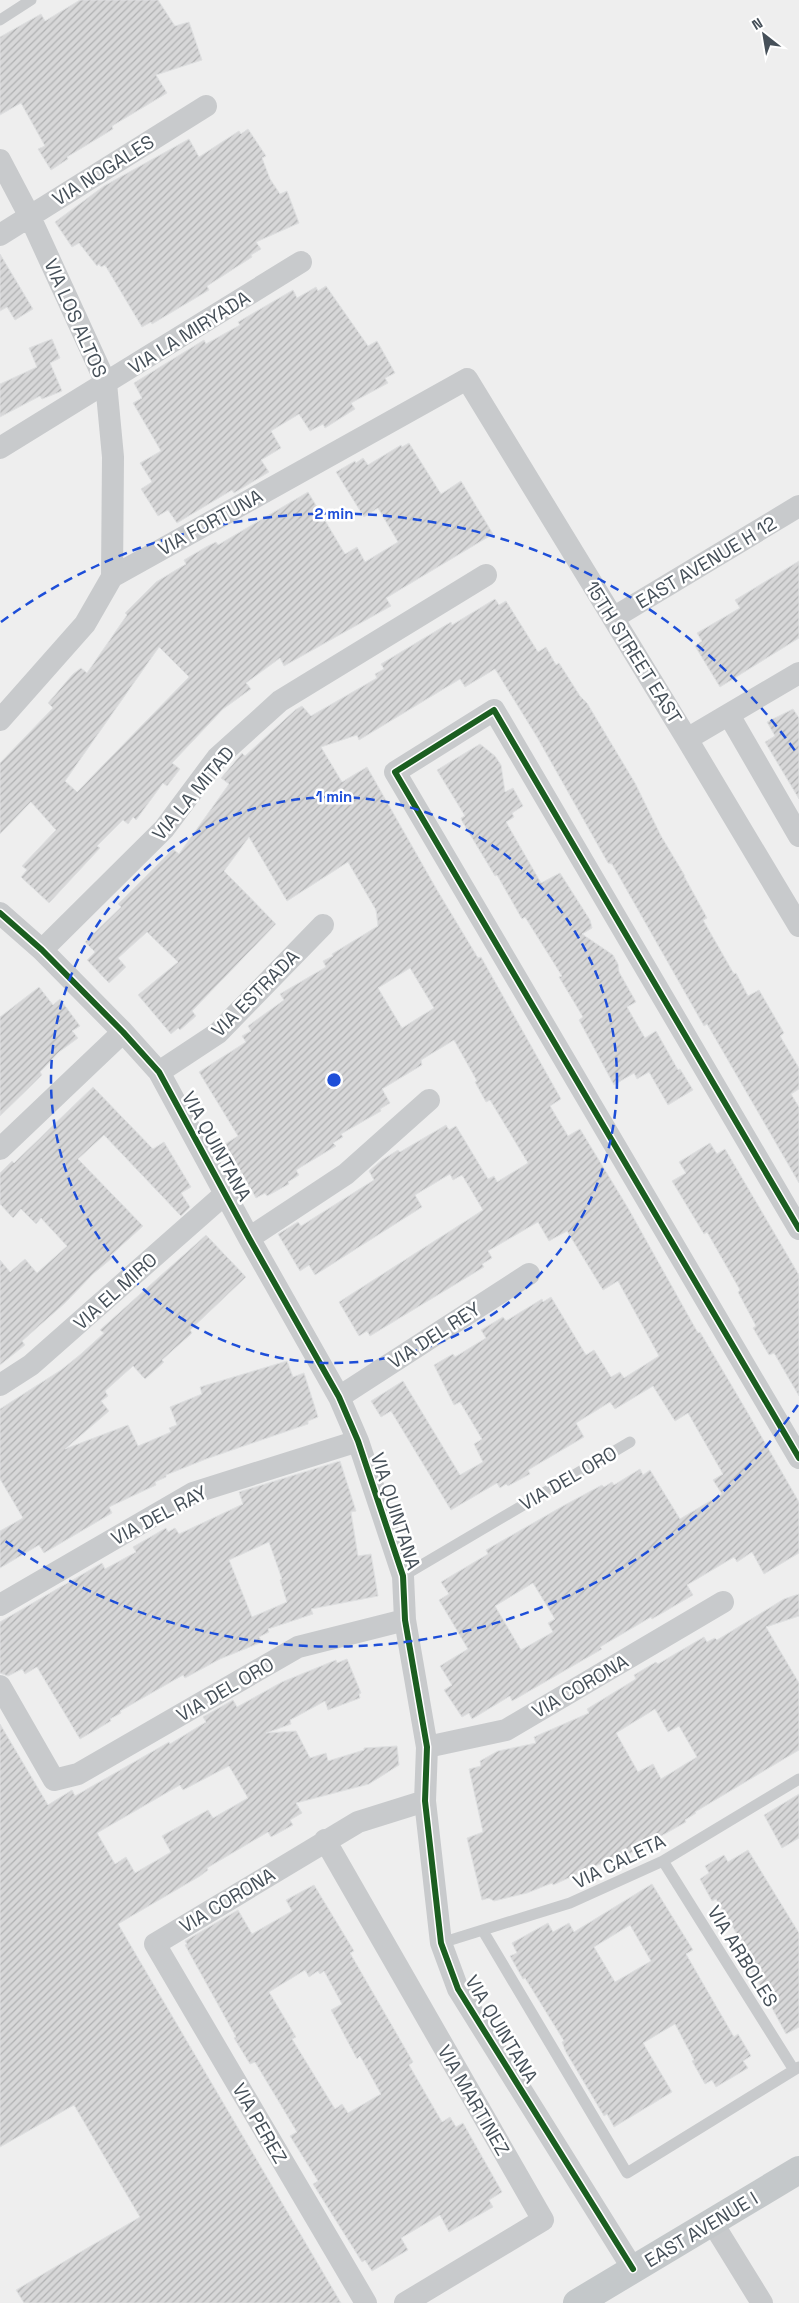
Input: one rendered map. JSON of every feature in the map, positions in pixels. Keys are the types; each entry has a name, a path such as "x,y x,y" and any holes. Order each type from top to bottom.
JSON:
{"main road":[{"name":"EAST AVENUE I","path":"578,2303 799,2170"}],"street":[{"name":"VIA NOGALES","path":"0,235 206,106"},
{"name":"VIA LOS ALTOS","path":"0,160 30,217 106,383 112,457 112,577"},
{"name":"VIA LA MIRYADA","path":"0,448 301,262"},
{"name":"VIA FORTUNA","path":"112,577 467,379"},
{"name":"15TH STREET EAST","path":"467,379 688,739 799,926"},
{"name":"EAST AVENUE H 12","path":"613,618 799,506"},
{"name":"VIA LA MITAD","path":"42,950 164,829 217,758 280,701 486,575"},
{"path":"0,720 85,624 112,577"},
{"path":"688,739 799,672"},
{"path":"799,1229 494,710 395,772 799,1458"},
{"path":"729,715 799,836"},
{"name":"VIA QUINTANA","path":"0,913 42,950 123,1032 159,1072 249,1238 339,1397 358,1441 403,1576 405,1620 427,1747 425,1801 441,1944 458,1989 633,2269"},
{"name":"VIA ESTRADA","path":"159,1072 218,1033 323,926"},
{"path":"0,1148 123,1032"},
{"path":"249,1238 346,1174 428,1100"},
{"name":"VIA EL MIRO","path":"0,1385 31,1365 226,1193"},
{"name":"VIA DEL REY","path":"339,1397 529,1274"},
{"name":"VIA DEL RAY","path":"0,1605 193,1493 358,1441"},
{"name":"VIA CORONA","path":"427,1747 506,1730 723,1602"},
{"name":"VIA DEL ORO","path":"0,1686 54,1780 78,1774 298,1647 405,1620"},
{"name":"VIA CORONA","path":"155,1944 325,1840 358,1822 425,1801"},
{"name":"VIA MARTINEZ","path":"325,1840 543,2220 405,2303"},
{"name":"VIA PEREZ","path":"155,1944 366,2303"},
{"path":"712,2222 762,2303"}],"lane":[{"path":"0,20 31,0"},
{"name":"VIA DEL ORO","path":"403,1576 630,1442"},
{"name":"VIA CALETA","path":"441,1944 570,1903 663,1861 799,1779"},
{"name":"VIA ARBOLES","path":"663,1861 796,2069"},
{"name":"VIA QUINTANA","path":"483,1931 627,2173 796,2069"}],"building":[{"path":"80,0 158,0 175,26 189,22 202,60 156,75 167,93 112,126 113,129 67,157 68,159 51,170 38,149 45,146 21,103 0,115 0,37 41,14 45,21"},
{"path":"248,129 266,156 262,158 270,179 280,194 287,191 299,223 256,242 261,249 251,255 252,257 207,286 209,290 152,324 151,322 142,327 105,265 101,267 99,264 97,266 79,243 72,247 55,222 104,186 189,139 199,157 239,131 241,134"},
{"path":"0,254 33,309 15,320 7,307 0,311"},
{"path":"326,286 368,346 377,341 395,373 385,378 388,383 351,403 355,409 325,428 323,424 310,431 299,414 271,431 281,448 261,460 269,472 234,493 232,490 177,523 168,510 158,516 141,489 152,482 140,463 161,451 133,403 142,398 134,383 204,340 206,344 240,325 238,322 293,290 297,298 316,287 318,291"},
{"path":"52,339 60,358 50,363 62,391 42,399 40,396 0,417 0,384 37,367 29,348"},
{"path":"409,443 441,494 461,481 493,534 386,598 391,606 284,666 280,658 246,683 251,689 223,709 172,763 180,769 167,786 163,783 136,820 133,817 128,824 123,820 97,846 100,848 49,903 21,877 27,870 22,866 56,830 31,802 0,834 0,763 53,708 48,703 73,674 81,668 87,673 127,615 125,613 156,582 186,564 184,560 206,547 216,542 218,545 308,492 345,554 357,547 365,562 398,542 378,508 364,517 336,472 363,458 368,465 401,445 402,447","holes":["159,647 189,677 77,792 65,781"]},
{"path":"799,561 799,638 720,687 695,646 702,641 697,633 740,608 735,600"},
{"path":"495,599 499,605 506,601 538,652 546,647 556,665 559,663 580,696 587,703 635,783 661,836 707,918 703,920 734,974 736,973 748,996 759,990 784,1033 780,1036 799,1068 799,1089 791,1094 799,1107 799,1183 707,1024 704,1026 612,864 608,863 537,737 495,669 465,687 460,679 359,740 357,735 321,747 342,782 367,767 437,890 478,958 481,957 561,1099 550,1106 568,1136 580,1129 628,1208 698,1333 700,1332 799,1502 799,1553 764,1574 752,1552 737,1562 734,1557 687,1585 693,1595 652,1619 651,1617 600,1647 602,1649 512,1701 510,1696 472,1719 469,1713 462,1717 444,1690 452,1685 440,1666 468,1649 439,1600 449,1594 441,1582 488,1554 486,1550 563,1506 602,1485 604,1487 612,1482 614,1485 640,1469 643,1475 650,1470 680,1519 722,1494 713,1480 723,1474 688,1413 675,1421 653,1386 615,1409 610,1402 576,1423 584,1437 528,1470 530,1474 508,1486 506,1484 500,1488 497,1483 451,1510 391,1411 381,1417 371,1401 403,1381 460,1475 483,1462 474,1444 482,1439 460,1402 454,1405 434,1365 453,1354 455,1357 486,1338 481,1330 503,1317 506,1321 542,1299 543,1302 551,1297 586,1355 594,1350 611,1377 620,1372 624,1378 659,1356 618,1281 603,1290 567,1231 549,1241 538,1222 488,1251 492,1258 482,1264 484,1267 370,1336 367,1331 359,1336 339,1302 483,1210 462,1175 453,1180 450,1174 415,1195 422,1207 315,1275 309,1265 300,1271 278,1234 298,1222 301,1226 374,1180 369,1171 382,1160 398,1150 400,1152 446,1125 449,1130 456,1126 488,1179 494,1176 497,1182 528,1163 490,1100 486,1102 475,1082 477,1081 454,1040 421,1060 422,1065 382,1089 390,1103 380,1109 381,1111 341,1134 343,1137 333,1143 336,1146 296,1170 299,1175 288,1182 289,1184 267,1196 265,1193 256,1198 225,1144 238,1136 199,1072 246,1042 242,1036 251,1031 248,1026 284,1000 280,994 326,967 323,961 378,926 376,910 348,862 287,901 249,837 224,871 276,924 192,1011 196,1016 180,1030 178,1028 171,1034 138,995 178,962 147,932 118,958 126,967 109,983 87,960 95,952 85,942 121,907 118,904 173,849 179,854 229,784 221,778 242,753 245,756 295,710 302,706 311,716 377,678 375,674 384,669 381,664 451,622 452,625","holes":["410,968 434,1008 402,1028 378,988","533,1583 555,1619 548,1623 553,1632 521,1650 495,1606"]},
{"path":"793,709 799,718 799,799 765,742 775,736 767,722"},
{"path":"480,744 495,756 501,765 505,792 513,788 523,806 512,813 514,817 506,822 541,883 560,873 590,920 592,928 582,934 613,955 618,964 619,972 636,1002 627,1007 645,1038 656,1031 678,1070 680,1069 693,1090 668,1105 649,1072 637,1079 634,1073 614,1085 579,1020 583,1017 559,977 562,976 525,917 522,919 497,875 495,876 462,821 461,818 465,816 437,770"},
{"path":"39,987 53,1005 60,999 80,1026 72,1031 78,1038 59,1052 40,1072 42,1075 0,1116 0,1017"},
{"path":"93,1087 153,1149 164,1142 191,1187 181,1193 190,1207 181,1216 104,1135 78,1159 143,1226 110,1256 112,1258 93,1274 65,1303 22,1341 25,1345 0,1365 0,1260 10,1272 25,1259 37,1273 67,1246 41,1218 36,1224 21,1209 13,1218 0,1204 0,1173 12,1161 14,1163"},
{"path":"710,1143 717,1154 725,1149 799,1275 799,1396 774,1353 769,1355 753,1328 756,1326 738,1292 740,1290 707,1232 704,1234 672,1181 686,1173 679,1162"},
{"path":"206,1235 246,1277 190,1330 192,1333 162,1360 164,1362 145,1379 133,1366 105,1391 108,1396 101,1401 109,1411 65,1449 128,1425 138,1446 171,1432 169,1428 177,1425 170,1407 202,1394 200,1387 287,1361 293,1377 304,1373 318,1417 308,1421 308,1424 206,1459 166,1475 166,1477 155,1482 156,1485 109,1507 112,1513 44,1553 39,1545 0,1568 0,1531 23,1518 0,1479 0,1409 61,1370 81,1354 104,1333 100,1330"},
{"path":"340,1461 356,1511 351,1512 358,1556 371,1554 378,1596 311,1609 313,1614 268,1629 269,1632 259,1637 262,1642 220,1659 185,1678 183,1675 120,1711 121,1713 110,1719 111,1721 80,1739 37,1667 25,1674 22,1669 8,1676 0,1673 0,1622 102,1563 105,1569 136,1552 133,1547 166,1528 168,1532 175,1528 179,1534 243,1504 239,1492","holes":["269,1542 282,1579 280,1580 287,1602 252,1617 229,1560"]},
{"path":"799,1594 799,1616 766,1627 799,1683 799,1750 695,1812 685,1820 686,1822 613,1863 611,1859 553,1885 552,1883 527,1893 494,1901 489,1898 482,1900 467,1838 483,1832 469,1769 481,1766 480,1761 498,1751 536,1743 534,1737 589,1713 587,1709 636,1679 634,1675 656,1662 658,1664 704,1637 707,1642 715,1638 717,1640 784,1599","holes":["655,1709 668,1732 679,1726 697,1757 661,1779 653,1764 638,1772 616,1733"]},
{"path":"347,1659 361,1693 359,1694 360,1698 328,1710 325,1701 290,1720 291,1724 266,1733 296,1731 310,1758 326,1753 328,1761 364,1750 364,1748 397,1746 399,1765 369,1784 296,1803 302,1813 290,1820 293,1825 271,1837 268,1832 207,1868 208,1870 200,1876 118,1924 341,2303 24,2303 16,2290 140,2217 74,2105 0,2147 0,1724 48,1805 72,1790 75,1796 169,1742 170,1744 206,1722 203,1717 233,1700 237,1707 282,1682 336,1660 337,1663","holes":["229,1766 248,1798 213,1818 208,1810 162,1836 171,1852 135,1873 126,1857 115,1864 97,1833 180,1785 183,1790"]},
{"path":"799,1794 799,1838 782,1848 764,1815"},
{"path":"748,1850 799,1933 799,2027 786,2034 743,1954 747,1951 716,1899 712,1901 700,1879 709,1873 705,1866 724,1855 728,1862"},
{"path":"652,1884 693,1950 686,1954 734,2037 738,2034 751,2056 743,2061 748,2068 716,2087 712,2080 705,2084 675,2024 643,2043 672,2092 614,2127 607,2114 604,2116 566,2052 562,2042 564,2041 510,1956 517,1953 512,1943 548,1923 553,1932 569,1923 574,1932","holes":["630,1925 651,1961 615,1982 594,1947"]},
{"path":"314,1885 354,1951 350,1953 413,2062 409,2065 442,2122 450,2117 456,2127 463,2123 502,2192 489,2200 493,2207 449,2232 440,2215 401,2238 408,2250 372,2271 365,2260 362,2262 313,2184 318,2181 290,2136 297,2132 255,2062 250,2064 234,2038 236,2037 185,1945 187,1944 185,1941 238,1910 252,1934 292,1911 286,1900","holes":["305,1970 309,1977 318,1971 320,1974 324,1971 342,2004 331,2010 357,2059 360,2056 381,2094 348,2113 342,2104 335,2109 292,2039 296,2037 269,1992"]}],"cycle path":[{"path":"799,1229 494,710 395,772 799,1458"},
{"path":"0,913 42,950 123,1032 159,1072 249,1238 339,1397 358,1441 403,1576 405,1620 427,1747 425,1801 441,1943 458,1989 633,2269"}]}
